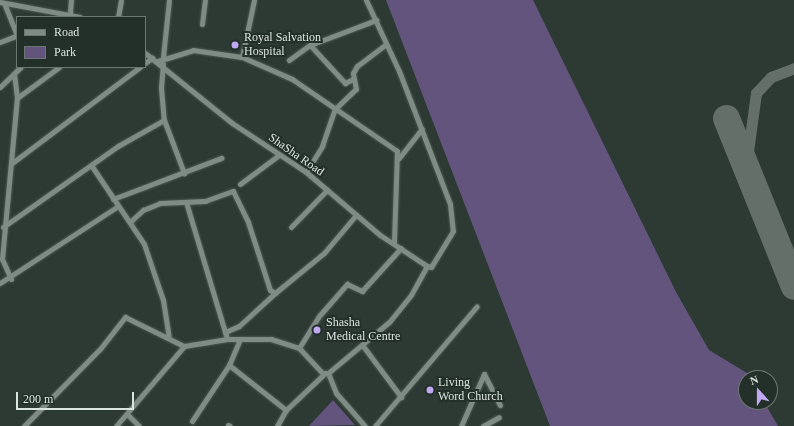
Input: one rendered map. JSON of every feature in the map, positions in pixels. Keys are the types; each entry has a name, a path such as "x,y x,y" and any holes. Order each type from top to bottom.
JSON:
{"street":[{"path":"70,13 72,0"},
{"path":"118,16 121,0"},
{"path":"163,58 169,0"},
{"path":"202,24 205,0"},
{"path":"242,57 254,0"},
{"path":"277,426 286,410 325,373 363,346 394,316 422,276 427,266 431,267 447,242 454,220 422,129 385,45 376,20 366,0"},
{"path":"2,3 70,13 78,16"},
{"path":"2,3 16,34"},
{"path":"288,60 310,45 376,20"},
{"path":"0,40 16,36"},
{"path":"310,45 345,83 353,80"},
{"path":"306,172 322,146 335,109 356,89 353,80 357,66 385,45"},
{"path":"158,61 163,58 193,50 242,57 292,78 397,151 398,158 394,243"},
{"name":"ShaSha Road","path":"146,54 163,64 232,123 306,172 356,215 427,266"},
{"path":"146,62 152,58"},
{"path":"163,64 164,120 184,173"},
{"path":"0,87 20,68"},
{"path":"16,98 58,68"},
{"path":"12,163 139,68"},
{"path":"10,279 2,259 3,227 12,163 16,98 14,74"},
{"path":"3,227 91,166 164,120"},
{"path":"398,158 422,129"},
{"path":"240,184 279,155"},
{"path":"113,199 220,158"},
{"path":"91,166 144,244 163,300 169,336"},
{"path":"292,227 327,190"},
{"path":"130,222 143,210 160,203 205,201 236,192 270,290 275,293"},
{"path":"186,202 227,339"},
{"path":"0,283 10,279 118,206"},
{"path":"225,332 239,326 275,293 324,253 356,215"},
{"path":"299,348 319,316 347,284 362,291 401,248"},
{"path":"375,426 477,306"},
{"path":"24,426 100,348 121,319 131,318 169,336 184,346 227,339 271,339 299,348 325,373 336,393 365,426"},
{"path":"192,421 229,365 240,339"},
{"path":"116,426 159,380 184,346"},
{"path":"363,346 401,397"},
{"path":"229,365 286,410"},
{"path":"461,426 484,374 500,405"},
{"path":"126,414 139,426"},
{"path":"483,426 498,417"}],"green space":[{"path":"386,0 533,0 676,292 709,350 742,370 738,370 738,410 769,410 778,426 550,426"},
{"path":"333,400 355,425 309,426"}],"taxiway":[{"path":"746,166 756,93 771,77 794,68"}],"runway":[{"path":"726,118 794,286"}],"place":[{"name":"Royal Salvation Hospital","path":"235,45"},
{"name":"Shasha Medical Centre","path":"317,330"},
{"name":"Living Word Church","path":"430,390"}]}
